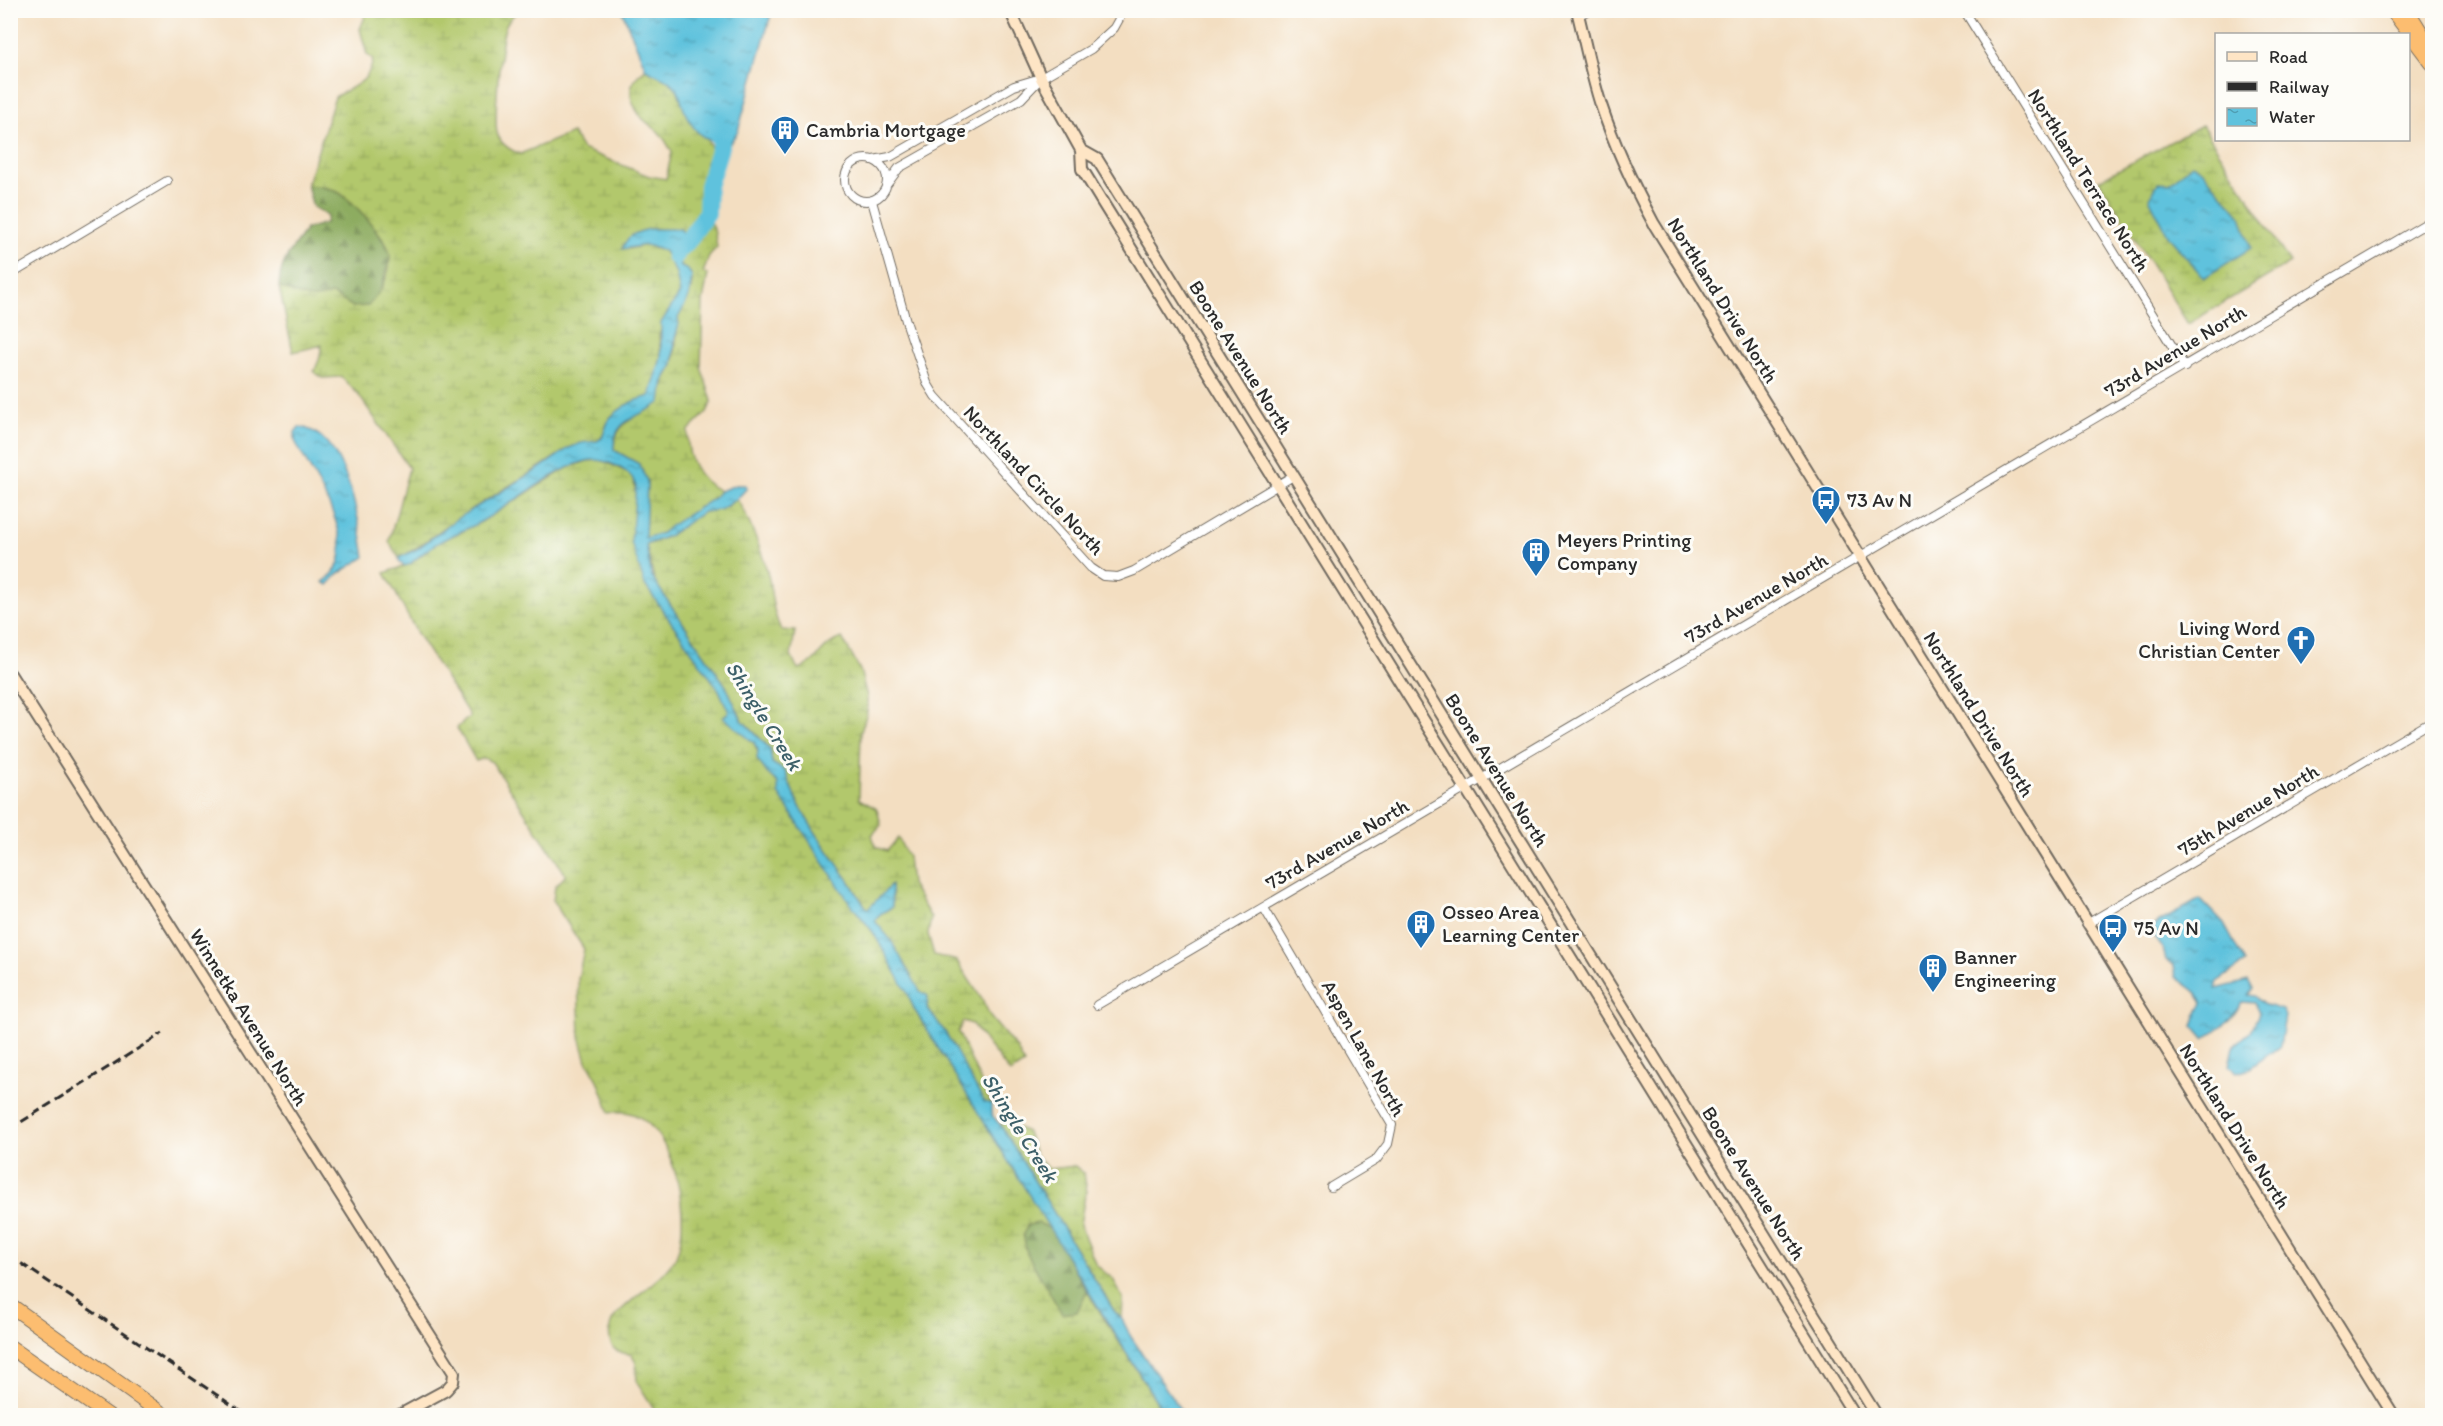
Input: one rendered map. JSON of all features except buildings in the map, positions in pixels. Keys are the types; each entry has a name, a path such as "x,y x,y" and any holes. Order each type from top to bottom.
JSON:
{"highway":[{"path":"2392,10 2410,33"},
{"path":"2407,10 2433,51"},
{"path":"2410,33 2433,63"},
{"path":"10,1305 165,1416"},
{"path":"10,1347 109,1416"}],"street":[{"name":"Boone Avenue North","path":"1010,10 1041,78 1081,150 1082,168 1087,177 1855,1416"},
{"path":"1041,78 1021,99 899,168 881,196 872,201 864,201 853,197 847,190 845,181 847,171 852,164 860,159 873,160 890,157 1014,86 1041,78 1100,42 1114,28 1124,10"},
{"path":"1577,13 1590,10"},
{"name":"Northland Terrace North","path":"1964,10 2185,367"},
{"name":"Northland Drive North","path":"1577,13 1600,102 1633,185 1669,249 2394,1416"},
{"name":"Boone Avenue North","path":"1081,150 1097,159 1877,1416"},
{"path":"873,160 880,164 886,172 887,184"},
{"path":"10,275 167,181"},
{"name":"Northland Circle North","path":"872,201 906,321 927,383 935,396 1091,568 1103,576 1118,577 1134,571 1293,476"},
{"name":"73rd Avenue North","path":"1096,1005 2433,220"},
{"name":"Winnetka Avenue North","path":"10,674 453,1373 453,1382 446,1390 400,1415"},
{"name":"75th Avenue North","path":"2087,924 2426,725"},
{"name":"Aspen Lane North","path":"1264,908 1392,1125 1388,1144 1376,1160 1331,1188"}],"green space":[{"path":"361,11 517,11 507,23 504,33 498,79 496,125 500,140 520,154 572,133 582,149 649,176 666,179 672,152 660,133 641,117 631,97 635,79 646,69 674,85 687,114 713,152 706,162 702,210 686,236 680,229 628,249 646,245 664,251 676,273 680,293 659,335 661,358 650,396 629,404 614,414 608,420 602,437 597,441 566,450 473,508 399,558 389,542 409,468 358,394 341,377 323,378 314,372 322,345 293,352 279,287 311,298 332,294 353,307 368,306 386,277 390,256 388,249 358,209 334,190 307,185 335,97 360,83 371,67 373,59 367,55 360,29 365,17"},
{"path":"2202,125 2290,263 2188,324 2099,180"},
{"path":"307,185 332,190 343,195 359,209 391,254 380,293 368,306 353,307 332,294 311,298 279,287 284,262 306,229 326,223 327,215 313,207"},
{"path":"709,218 714,229 717,247 709,256 703,273 708,274 703,301 701,367 712,401 707,412 688,431 688,441 691,458 699,474 720,491 661,533 645,538 647,481 639,464 614,450 615,439 626,422 651,404 664,388 665,379 674,358 679,313 690,293 692,281 690,273 681,267 679,257 693,242"},
{"path":"601,460 627,472 634,480 645,585 719,690 729,712 724,717 754,743 767,773 778,783 850,903 873,932 909,994 914,1009 1051,1229 1039,1223 1028,1225 1023,1234 1027,1254 1062,1314 1077,1312 1087,1291 1165,1415 658,1415 637,1382 636,1363 631,1354 617,1351 611,1344 610,1330 614,1318 664,1273 676,1256 681,1237 682,1214 679,1189 672,1164 662,1141 648,1123 631,1113 610,1113 598,1080 587,1061 580,1037 578,979 584,949 553,901 555,887 566,875 492,762 484,758 476,761 457,728 470,716 417,633 385,573 410,564 435,544 481,522 567,468 587,461"},
{"path":"737,499 752,528 763,558 778,624 781,630 795,631 791,656 798,669 810,663 829,645 842,638 860,670 867,697 867,712 861,732 859,799 877,809 881,825 872,835 876,847 887,851 898,838 908,857 911,884 931,918 928,934 934,955 957,961 983,1001 991,1018 1017,1049 1024,1064 1010,1073 972,1024 963,1021 958,1032 991,1104 984,1103 945,1032 932,1017 920,991 875,921 880,914 892,907 891,885 868,910 811,825 796,799 785,771 772,763 770,748 742,720 726,686 655,582 646,545 668,536 703,512 720,510"},
{"path":"1003,1121 1027,1132 1036,1157 1049,1169 1075,1166 1084,1174 1087,1192 1080,1225 1096,1265 1113,1279 1123,1299 1122,1319 1114,1311 1001,1126"},
{"path":"1039,1223 1051,1229 1087,1291 1077,1312 1062,1314 1027,1254 1023,1234 1028,1225"}],"water":[{"path":"622,11 772,11 738,131 730,143 721,143 706,139 700,134 686,115 677,89 667,80 646,69"},
{"path":"2192,164 2202,170 2241,216 2251,248 2204,278 2169,237 2149,198 2158,183 2169,184"},
{"path":"650,229 680,229 693,242 679,257 681,267 688,270 692,276 689,297 678,318 673,365 664,380 661,402 623,424 615,439 614,450 639,464 647,481 645,538 662,533 714,498 720,491 736,485 746,485 747,488 737,499 720,510 703,512 668,536 646,545 651,574 726,686 742,720 770,749 772,763 785,771 803,812 868,909 891,885 892,907 880,914 875,921 890,939 920,991 928,996 927,1008 945,1032 984,1102 991,1104 991,1114 1001,1126 1114,1311 1122,1319 1131,1337 1184,1415 1165,1415 914,1009 873,932 850,903 778,793 778,783 757,759 758,750 754,743 723,717 729,712 719,690 645,585 631,542 636,486 629,474 616,466 600,461 586,461 574,465 482,521 433,546 410,564 405,566 400,563 399,558 417,549 458,518 569,448 602,438 609,419 615,413 631,402 650,396 661,358 661,323 680,293 676,273 664,251 646,245 622,249 633,235"},
{"path":"299,427 315,433 328,444 339,461 359,522 365,557 338,574 328,585 323,582 334,572 340,558 341,542 330,505 295,441 295,432"},
{"path":"2200,899 2224,924 2245,963 2217,982 2216,989 2248,981 2253,988 2248,995 2254,996 2266,1005 2282,1010 2285,1016 2280,1046 2250,1068 2237,1072 2229,1066 2233,1047 2251,1031 2259,1013 2254,1003 2242,1002 2231,1019 2204,1039 2193,1026 2203,1003 2196,992 2176,977 2174,965 2166,960 2163,949 2149,928"}],"waterway":[{"name":"Shingle Creek","path":"675,256 675,252 687,242 707,213 708,186 721,144 714,122"}],"railway":[{"path":"10,1129 163,1033"},
{"path":"10,1256 248,1416"}],"place":[{"name":"Cambria Mortgage","path":"785,156"},
{"name":"73 Av N","path":"1826,526"},
{"name":"Meyers Printing Company","path":"1536,578"},
{"name":"Living Word Christian Center","path":"2301,666"},
{"name":"Osseo Area Learning Center","path":"1421,950"},
{"name":"75 Av N","path":"2113,954"},
{"name":"Banner Engineering","path":"1933,994"}]}
